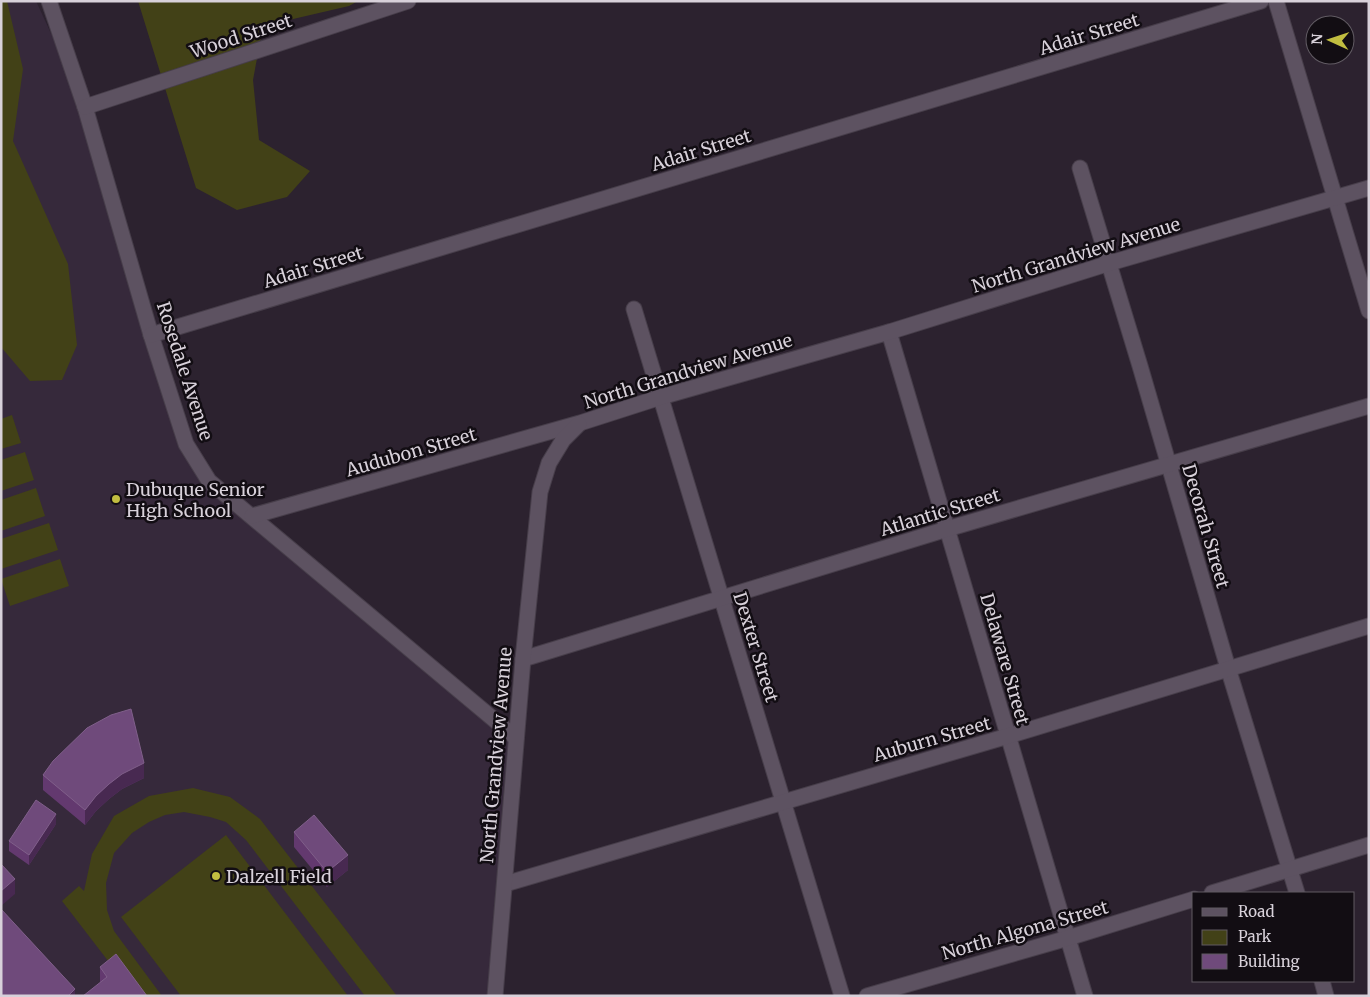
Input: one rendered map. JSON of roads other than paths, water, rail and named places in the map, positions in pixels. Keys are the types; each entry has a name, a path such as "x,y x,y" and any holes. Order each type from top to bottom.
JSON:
{"street":[{"name":"Rosedale Avenue","path":"49,1 85,107 186,444 209,481 516,738"},
{"name":"Wood Street","path":"85,107 408,1"},
{"name":"Adair Street","path":"152,335 1261,1"},
{"path":"1276,1 1369,311"},
{"name":"Decorah Street","path":"1080,168 1110,263 1228,668 1297,892"},
{"name":"North Grandview Avenue","path":"495,996 523,659 540,492 549,463 563,440 580,423 661,397 889,332 1110,263 1369,188"},
{"name":"Dexter Street","path":"634,309 842,996"},
{"name":"Delaware Street","path":"889,332 1085,996"},
{"name":"Atlantic Street","path":"523,659 947,529 1369,406"},
{"name":"Audubon Street","path":"252,516 580,423"},
{"name":"Auburn Street","path":"505,884 1008,736 1369,626"},
{"path":"1215,892 1369,845"},
{"name":"North Algona Street","path":"867,996 1068,938 1192,900"},
{"path":"1322,982 1326,996"}],"place":[{"name":"Dubuque Senior High School","path":"116,499"},
{"name":"Dalzell Field","path":"216,876"}]}
